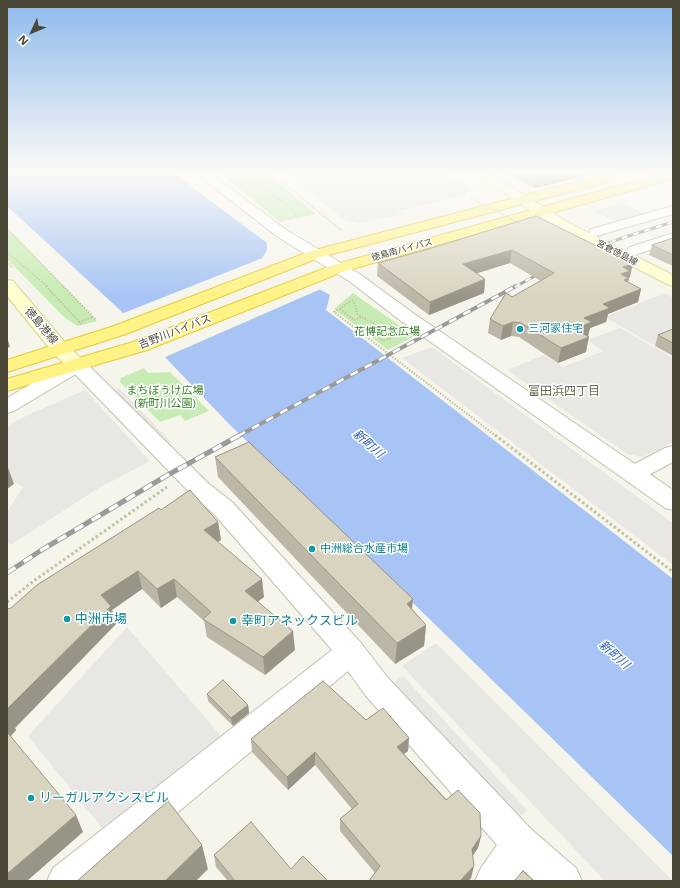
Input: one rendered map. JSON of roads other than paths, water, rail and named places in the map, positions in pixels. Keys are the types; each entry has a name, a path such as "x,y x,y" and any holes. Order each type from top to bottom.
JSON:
{"highway":[{"name":"徳島南バイパス","path":"316,254 472,213"},
{"name":"徳島南バイパス","path":"339,268 537,213"},
{"name":"吉野川バイパス","path":"7,385 69,357 120,330 316,254"},
{"name":"吉野川バイパス","path":"7,366 140,346 310,278 339,268"}],"main road":[{"name":"宮倉徳島線","path":"544,213 562,226 673,281"},
{"name":"徳島港線","path":"7,285 69,357"}],"street":[{"path":"255,213 283,234 355,278 407,317 673,502"},
{"path":"596,232 661,213"},
{"path":"635,250 673,237"},
{"path":"7,406 69,357 183,492 223,508 351,652 377,687 519,843 563,881"},
{"path":"632,474 673,453"},
{"path":"66,881 351,652"},
{"path":"494,881 519,843"}],"water":[{"name":"新町川","path":"15,213 227,213 267,243 267,250 262,258 330,295 326,310 673,579 673,856 229,424 120,310"}],"railway":[{"path":"588,251 622,238 673,222"},
{"path":"515,287 544,271"},
{"path":"238,436 516,286"},
{"path":"7,573 40,551 166,476 240,435"}],"place":[{"name":"三河家住宅","path":"520,329"},
{"name":"中洲総合水産市場","path":"312,549"},
{"name":"中洲市場","path":"67,619"},
{"name":"幸町アネックスビル","path":"233,621"},
{"name":"リーガルアクシスビル","path":"31,798"}],"district":[{"name":"富田浜四丁目","path":"564,392"}],"park label":[{"name":"花博記念広場","path":"387,332"},
{"name":"まちぼうけ広場 (新町川公園)","path":"165,397"}]}
